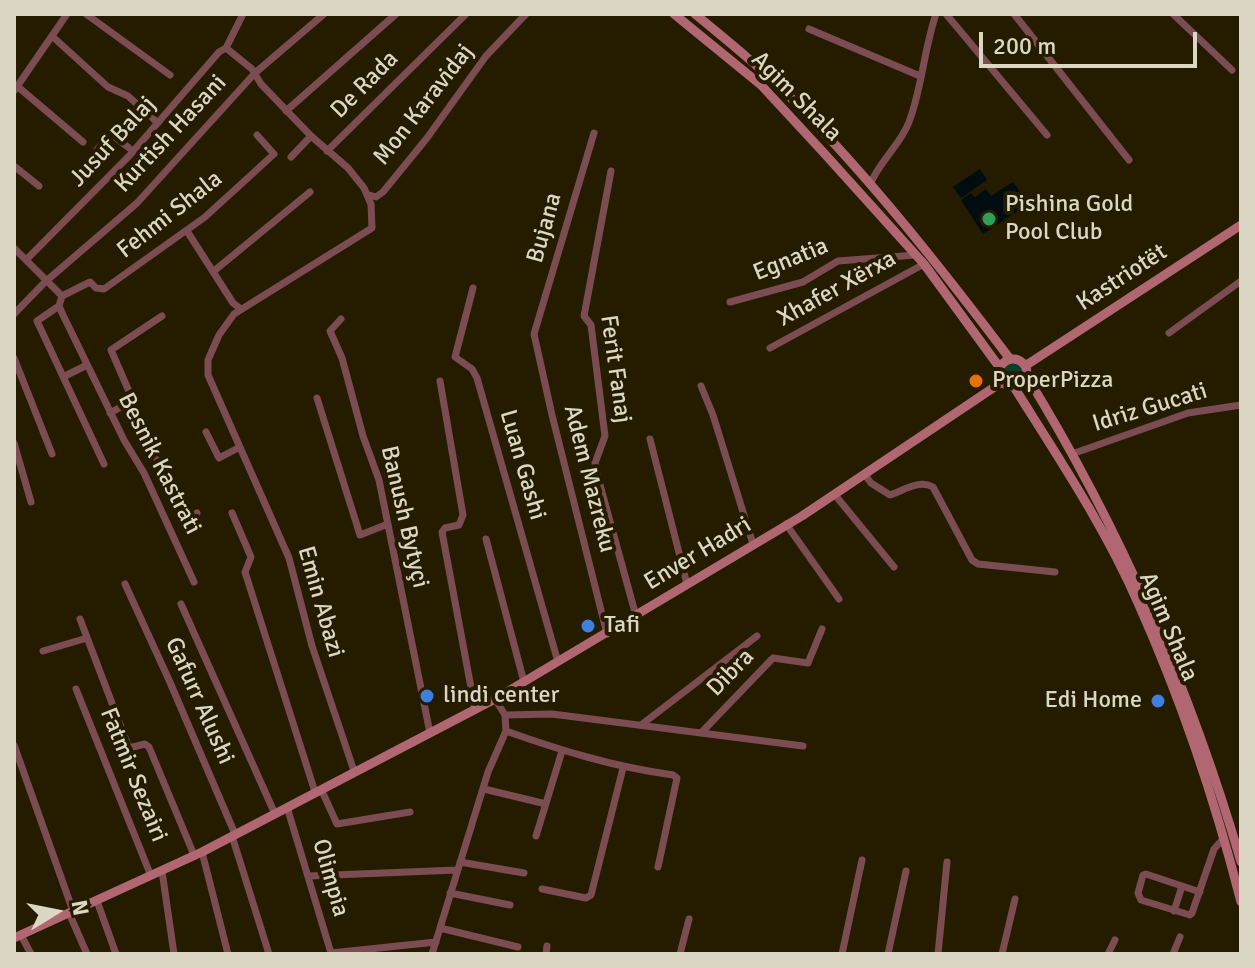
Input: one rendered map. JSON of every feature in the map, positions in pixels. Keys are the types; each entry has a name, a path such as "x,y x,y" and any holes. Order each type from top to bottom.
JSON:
{"main road":[{"name":"Agim Shala","path":"674,14 761,85 916,255 1000,368 1002,382"},
{"name":"Agim Shala","path":"695,14 792,99 938,264 1010,359"},
{"name":"Kastriotët","path":"1025,370 1241,225"},
{"path":"1000,368 1010,359 1018,360 1025,370 1022,383 1014,387 1002,382"},
{"name":"Agim Shala","path":"1025,370 1146,598 1205,745 1241,862"},
{"name":"Enver Hadri","path":"17,936 198,854 495,699 835,495 1002,382"},
{"name":"Agim Shala","path":"1014,387 1084,499 1138,602 1196,748 1241,902"}],"street":[{"path":"67,14 16,88 83,142"},
{"path":"86,14 170,75"},
{"name":"Jusuf Balaj","path":"26,260 133,151 219,52 226,48 243,14"},
{"name":"Kurtish Hasani","path":"14,314 45,282 137,203 255,73 324,14"},
{"path":"286,111 396,14"},
{"name":"De Rada","path":"327,151 466,14"},
{"name":"Mon Karavidaj","path":"255,73 286,111 348,168 369,195 376,197 427,138 486,56 526,14"},
{"path":"870,185 878,166 905,133 936,14"},
{"path":"946,14 1047,135"},
{"path":"1014,14 1129,160"},
{"path":"1173,14 1232,70"},
{"path":"809,29 920,76"},
{"path":"53,37 108,87 128,96 158,123"},
{"path":"226,48 255,73"},
{"name":"Bujana","path":"534,334 594,133"},
{"path":"96,151 112,135 133,151"},
{"name":"Fehmi Shala","path":"62,296 86,283 104,289 187,231 274,154 257,135"},
{"path":"291,157 311,136"},
{"path":"14,166 39,186"},
{"name":"Ferit Fanaj","path":"611,171 584,316 591,325 605,436 595,463 636,616"},
{"path":"214,271 310,192"},
{"name":"Emin Abazi","path":"354,771 312,646 289,558 208,375 208,360 229,319 241,309 372,228 374,220 369,195"},
{"path":"187,231 233,303 241,309"},
{"path":"14,248 62,296"},
{"name":"Egnatia","path":"730,302 803,282 838,261 916,255"},
{"name":"Xhafer Xërxa","path":"770,348 924,264"},
{"path":"1169,333 1241,281"},
{"name":"Luan Gashi","path":"473,288 455,357 472,369 477,378 558,662"},
{"name":"Besnik Kastrati","path":"62,296 59,306 37,321 104,464"},
{"name":"Besnik Kastrati","path":"59,306 110,413 150,484 194,582"},
{"path":"162,316 111,350 131,393 128,403 186,519 197,513"},
{"name":"Banush Bytyçi","path":"341,319 330,331 342,358 379,480 430,733"},
{"name":"Adem Mazreku","path":"534,334 607,634"},
{"path":"14,358 52,454"},
{"path":"63,377 87,365"},
{"path":"440,381 463,515 459,525 445,528 442,532 475,709"},
{"path":"701,386 753,544"},
{"path":"317,398 360,535 388,524"},
{"path":"110,413 128,403"},
{"name":"Idriz Gucati","path":"1072,454 1188,413 1241,405"},
{"path":"206,432 219,458 240,447"},
{"path":"650,439 687,584"},
{"path":"14,443 31,502"},
{"path":"865,475 890,495 919,484 927,483 933,487 972,560 978,564 1055,572"},
{"path":"835,495 894,567"},
{"path":"232,513 251,557 245,572 318,790 337,824 410,812"},
{"path":"786,524 839,599"},
{"path":"486,539 524,682"},
{"name":"Gafurr Alushi","path":"125,584 182,708 233,835 269,954"},
{"path":"181,604 275,814"},
{"path":"80,619 129,748 145,744 149,747 198,854 228,954"},
{"name":"Dibra","path":"701,733 773,658 808,663 822,629"},
{"name":"Dibra","path":"641,726 757,636"},
{"path":"43,651 87,638"},
{"name":"Fatmir Sezairi","path":"76,689 151,876"},
{"path":"432,954 496,752 506,731 505,715 495,699"},
{"name":"Dibra","path":"505,715 552,714 803,746"},
{"path":"506,731 623,768 677,778 658,867"},
{"path":"14,745 87,954"},
{"path":"536,836 562,751"},
{"path":"542,889 586,898 591,895 623,768"},
{"path":"484,789 542,803"},
{"name":"Olimpia","path":"287,807 331,953 436,942"},
{"path":"1200,892 1150,874 1143,875 1139,898 1190,915 1200,892 1214,849 1223,839"},
{"path":"842,954 862,860"},
{"path":"938,954 947,862"},
{"path":"309,876 459,866 524,873"},
{"path":"162,871 174,954"},
{"path":"888,954 906,871"},
{"path":"1174,911 1182,886"},
{"path":"450,893 510,905"},
{"path":"1002,954 1015,899"},
{"path":"97,901 116,954"},
{"path":"680,954 689,919"},
{"path":"440,928 518,947"},
{"name":"Enver Hadri","path":"17,936 31,954"},
{"path":"1173,954 1180,937"},
{"path":"1108,954 1115,940"}],"green space":[{"path":"1013,363 1020,366 1023,373 1020,380 1013,383 1006,380 1003,373 1006,366"}],"shaded area":[{"path":"980,169 987,180 961,198 953,187"},
{"name":"Pishina Gold Pool Club","path":"1013,182 1028,204 983,234 961,200 971,193 975,197 986,189 991,196"}],"place":[{"name":"Pishina Gold Pool Club","path":"989,219"},
{"name":"ProperPizza","path":"976,381"},
{"name":"Tafi","path":"588,626"},
{"name":"lindi center","path":"427,696"},
{"name":"Edi Home","path":"1158,701"}]}
